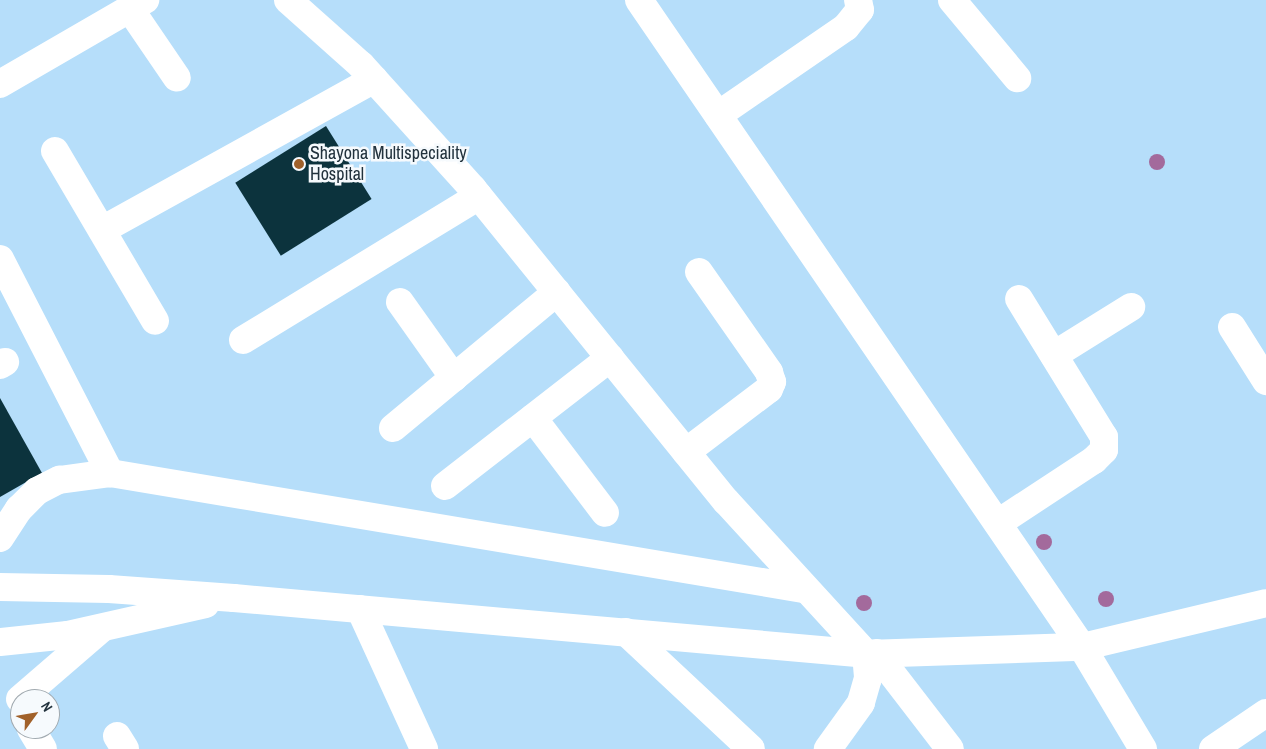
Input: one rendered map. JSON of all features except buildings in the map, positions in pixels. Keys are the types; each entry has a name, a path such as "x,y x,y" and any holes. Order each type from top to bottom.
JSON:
{"street":[{"path":"288,0 374,79 479,196 686,452 804,589 871,653 950,749"},
{"path":"639,0 1082,646 1143,749"},
{"path":"952,0 1017,78"},
{"path":"718,115 846,27 864,3"},
{"path":"0,84 138,4 176,78"},
{"path":"102,230 374,79"},
{"path":"55,151 155,321"},
{"path":"243,340 479,196"},
{"path":"0,260 110,473"},
{"path":"686,452 769,389 772,382 769,372 699,272"},
{"path":"393,428 557,292"},
{"path":"998,523 1094,460 1104,450 1104,438 1019,299"},
{"path":"400,302 454,378"},
{"path":"1054,355 1131,307"},
{"path":"1232,327 1266,382"},
{"path":"446,486 610,358"},
{"path":"533,418 605,513"},
{"path":"0,538 19,509 37,491 74,476 110,473 804,589"},
{"path":"0,587 109,589 234,598 871,653 1082,646 1266,603"},
{"path":"0,642 102,628 234,598"},
{"path":"360,609 424,749"},
{"path":"32,689 102,628"},
{"path":"626,632 751,749"},
{"path":"828,749 861,703 868,678 871,653"},
{"path":"1214,749 1266,713"}],"place":[{"name":"Shayona Multispeciality Hospital","path":"299,164"}]}
